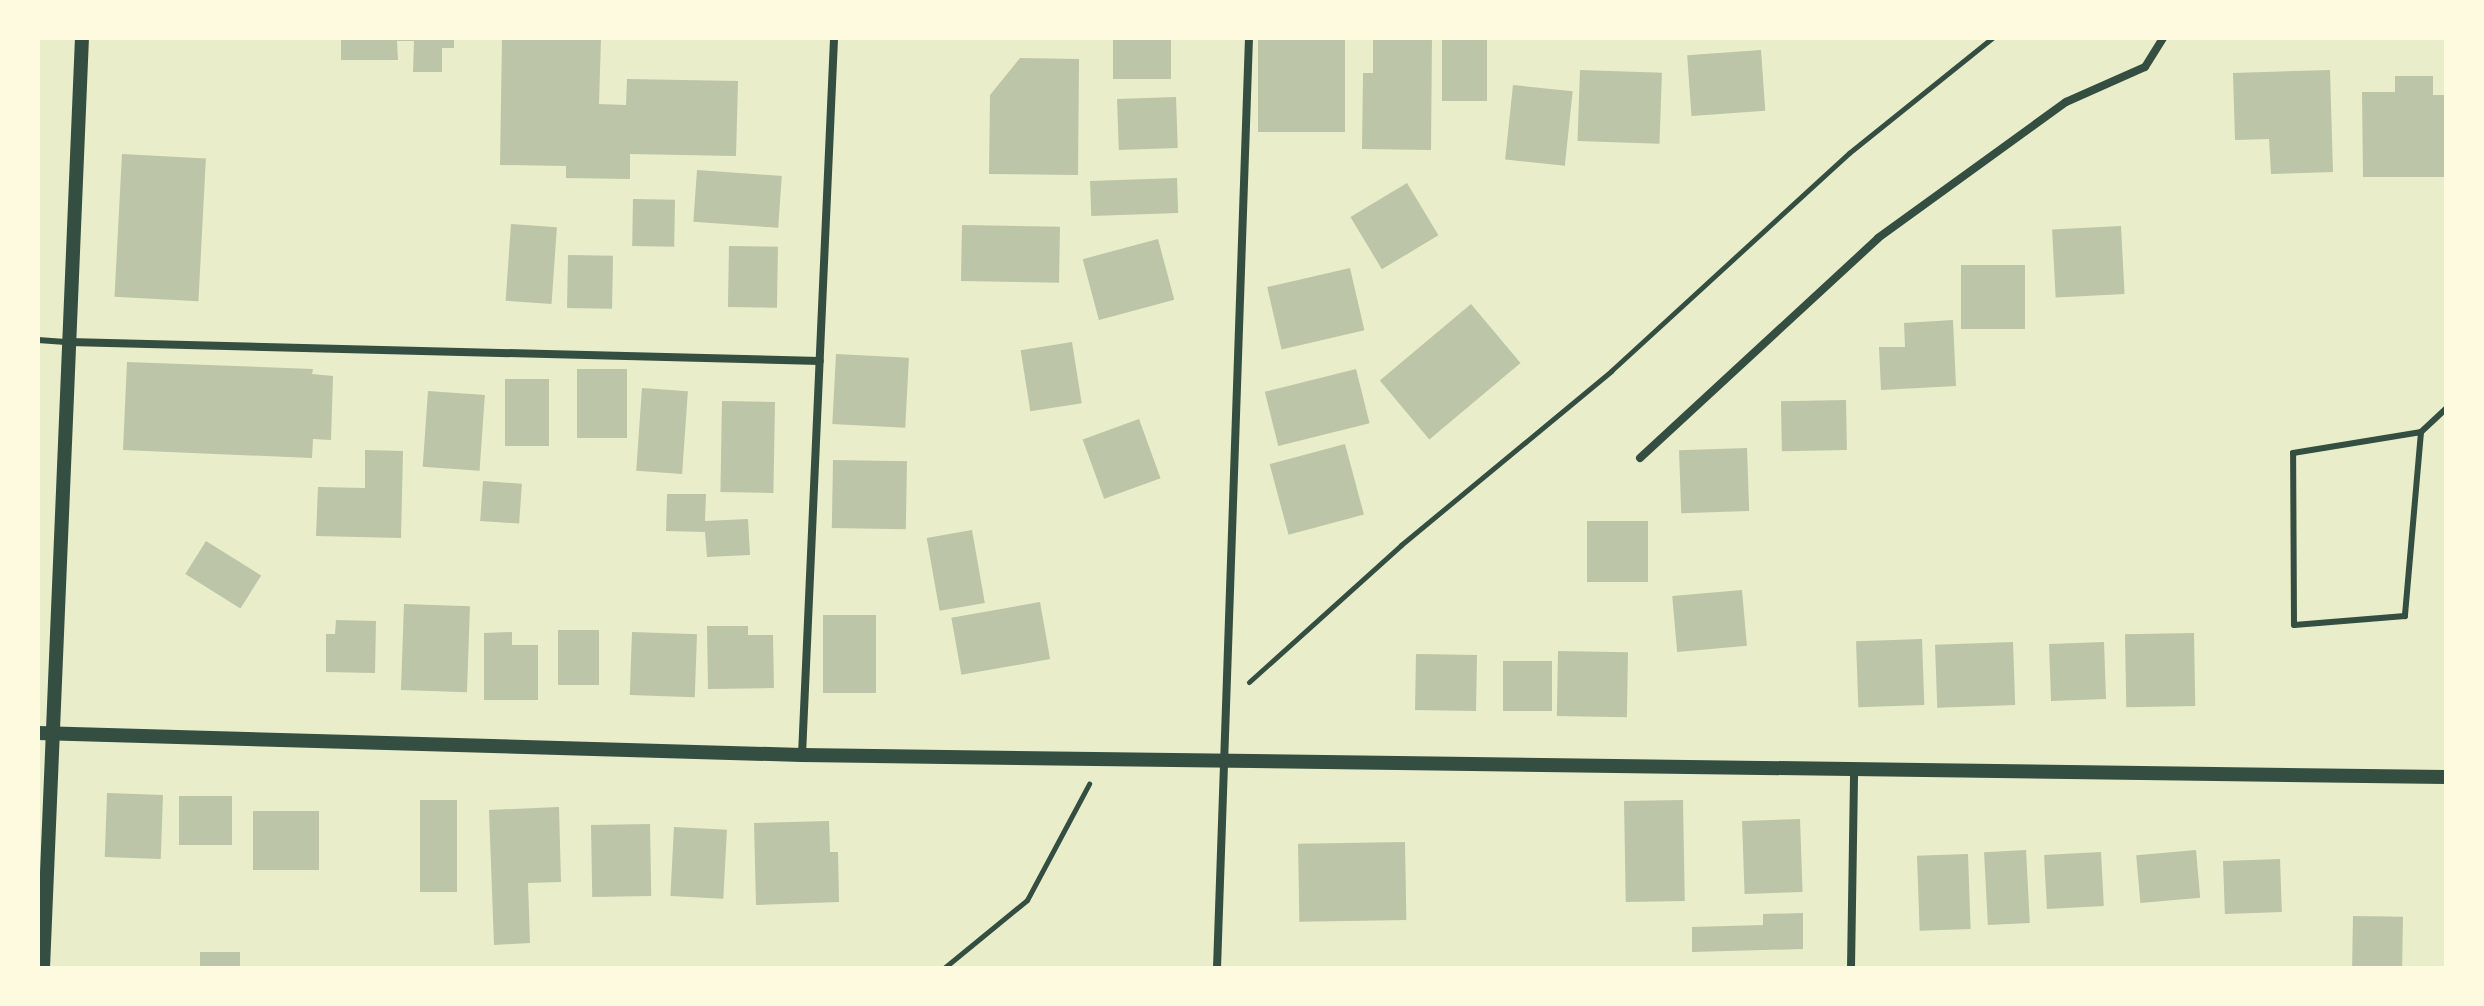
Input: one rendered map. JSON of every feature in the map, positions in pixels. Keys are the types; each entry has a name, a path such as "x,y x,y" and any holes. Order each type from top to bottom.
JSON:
{"street":[{"path":"43,968 46,734 69,342 82,38"},
{"path":"802,755 834,38"},
{"path":"1217,968 1249,38"},
{"path":"1640,458 1878,238 2066,102 2145,67 2163,38"},
{"path":"69,342 820,361"},
{"path":"46,734 802,755 2446,777"},
{"path":"1851,968 1854,769"}],"lane":[{"path":"38,340 69,342"},
{"path":"2421,432 2405,616 2294,625 2293,453 2421,432 2446,409"}],"path":[{"path":"1226,703 1401,545 1611,371 1849,153 1992,38"},
{"path":"944,968 1027,900 1103,758"}],"building":[{"path":"341,38 454,38 454,48 442,48 442,72 413,72 414,41 397,41 398,60 341,60"},
{"path":"502,38 601,38 599,104 626,105 627,79 738,81 736,156 630,154 630,179 566,178 566,166 500,165"},
{"path":"1113,38 1171,38 1171,79 1113,79"},
{"path":"1258,38 1345,38 1345,132 1258,132"},
{"path":"1373,38 1432,38 1431,150 1362,149 1363,73 1373,73"},
{"path":"1442,38 1487,38 1487,101 1442,101"},
{"path":"1761,50 1765,111 1691,116 1687,55"},
{"path":"1020,58 1079,59 1078,175 989,174 990,95"},
{"path":"1580,70 1662,73 1659,144 1578,141"},
{"path":"2330,70 2333,172 2271,174 2269,139 2235,140 2233,73"},
{"path":"2395,76 2433,76 2433,95 2446,95 2446,177 2363,177 2362,92 2395,92"},
{"path":"1513,85 1573,91 1565,166 1505,160"},
{"path":"1176,97 1178,148 1119,150 1117,99"},
{"path":"122,154 206,158 198,301 115,297"},
{"path":"697,170 782,176 778,228 693,222"},
{"path":"1177,178 1178,213 1091,216 1090,181"},
{"path":"1407,183 1438,235 1382,269 1350,217"},
{"path":"633,199 675,200 674,247 632,246"},
{"path":"511,224 557,227 552,304 506,301"},
{"path":"962,225 1060,227 1059,283 961,281"},
{"path":"2121,226 2125,294 2056,298 2052,230"},
{"path":"1158,239 1174,300 1099,320 1083,259"},
{"path":"729,246 778,247 777,308 728,307"},
{"path":"568,255 613,256 612,309 567,308"},
{"path":"1961,265 2025,265 2025,329 1961,329"},
{"path":"1350,268 1364,330 1282,349 1267,287"},
{"path":"1471,304 1520,363 1429,439 1380,380"},
{"path":"1953,320 1956,386 1881,390 1879,347 1905,347 1904,323"},
{"path":"1072,342 1082,403 1030,411 1021,350"},
{"path":"836,354 909,358 905,428 832,424"},
{"path":"127,362 313,369 312,374 333,376 331,440 313,439 312,458 123,450"},
{"path":"577,369 627,369 627,438 577,438"},
{"path":"1356,369 1370,423 1278,446 1265,392"},
{"path":"505,379 549,379 549,446 505,446"},
{"path":"642,388 688,391 682,474 636,471"},
{"path":"428,391 485,395 480,471 423,467"},
{"path":"1846,400 1847,450 1782,451 1781,401"},
{"path":"722,401 775,402 773,493 720,492"},
{"path":"1139,419 1161,478 1104,499 1083,440"},
{"path":"1345,444 1364,515 1289,535 1270,464"},
{"path":"1747,448 1749,511 1681,513 1679,450"},
{"path":"365,450 403,451 401,538 316,536 318,487 365,488"},
{"path":"833,460 907,461 906,529 832,528"},
{"path":"483,481 522,484 519,524 480,521"},
{"path":"667,494 706,494 705,521 748,519 750,555 707,557 705,532 666,531"},
{"path":"1587,521 1648,521 1648,582 1587,582"},
{"path":"972,530 985,603 940,611 927,538"},
{"path":"206,541 261,575 240,609 185,574"},
{"path":"1742,590 1747,646 1677,652 1672,596"},
{"path":"1040,602 1050,659 961,675 951,618"},
{"path":"404,604 470,606 467,692 401,690"},
{"path":"823,615 876,615 876,693 823,693"},
{"path":"336,620 376,621 375,673 326,672 326,634 335,634"},
{"path":"707,626 748,626 748,635 773,635 774,688 708,689"},
{"path":"558,630 599,630 599,685 558,685"},
{"path":"512,632 512,645 538,645 538,700 484,700 484,633"},
{"path":"632,632 697,634 695,697 630,695"},
{"path":"2194,633 2195,706 2126,707 2125,634"},
{"path":"1922,639 1924,705 1858,707 1856,641"},
{"path":"2013,642 2015,705 1937,708 1935,645"},
{"path":"2104,642 2106,699 2051,701 2049,644"},
{"path":"1558,651 1628,652 1627,717 1557,716"},
{"path":"1416,654 1477,655 1476,711 1415,710"},
{"path":"1503,661 1552,661 1552,711 1503,711"},
{"path":"107,793 163,795 161,859 105,857"},
{"path":"179,796 232,796 232,845 179,845"},
{"path":"420,800 457,800 457,892 420,892"},
{"path":"1683,800 1685,901 1626,902 1624,801"},
{"path":"559,807 561,882 528,883 530,943 494,945 489,810"},
{"path":"253,811 319,811 319,870 253,870"},
{"path":"1800,819 1803,892 1745,894 1742,821"},
{"path":"829,821 830,852 838,852 839,902 756,905 754,823"},
{"path":"650,824 651,896 592,897 591,825"},
{"path":"674,827 727,830 723,899 670,896"},
{"path":"1405,842 1406,920 1299,922 1298,844"},
{"path":"2026,850 2030,923 1988,925 1984,852"},
{"path":"2196,850 2200,898 2140,903 2136,855"},
{"path":"2101,852 2104,906 2047,909 2044,855"},
{"path":"1968,854 1971,929 1920,931 1917,856"},
{"path":"2280,859 2282,912 2225,914 2223,861"},
{"path":"1803,913 1803,949 1692,952 1692,927 1763,925 1763,914"},
{"path":"2353,916 2403,917 2402,968 2352,968"},
{"path":"200,952 240,952 240,968 200,968"}]}
